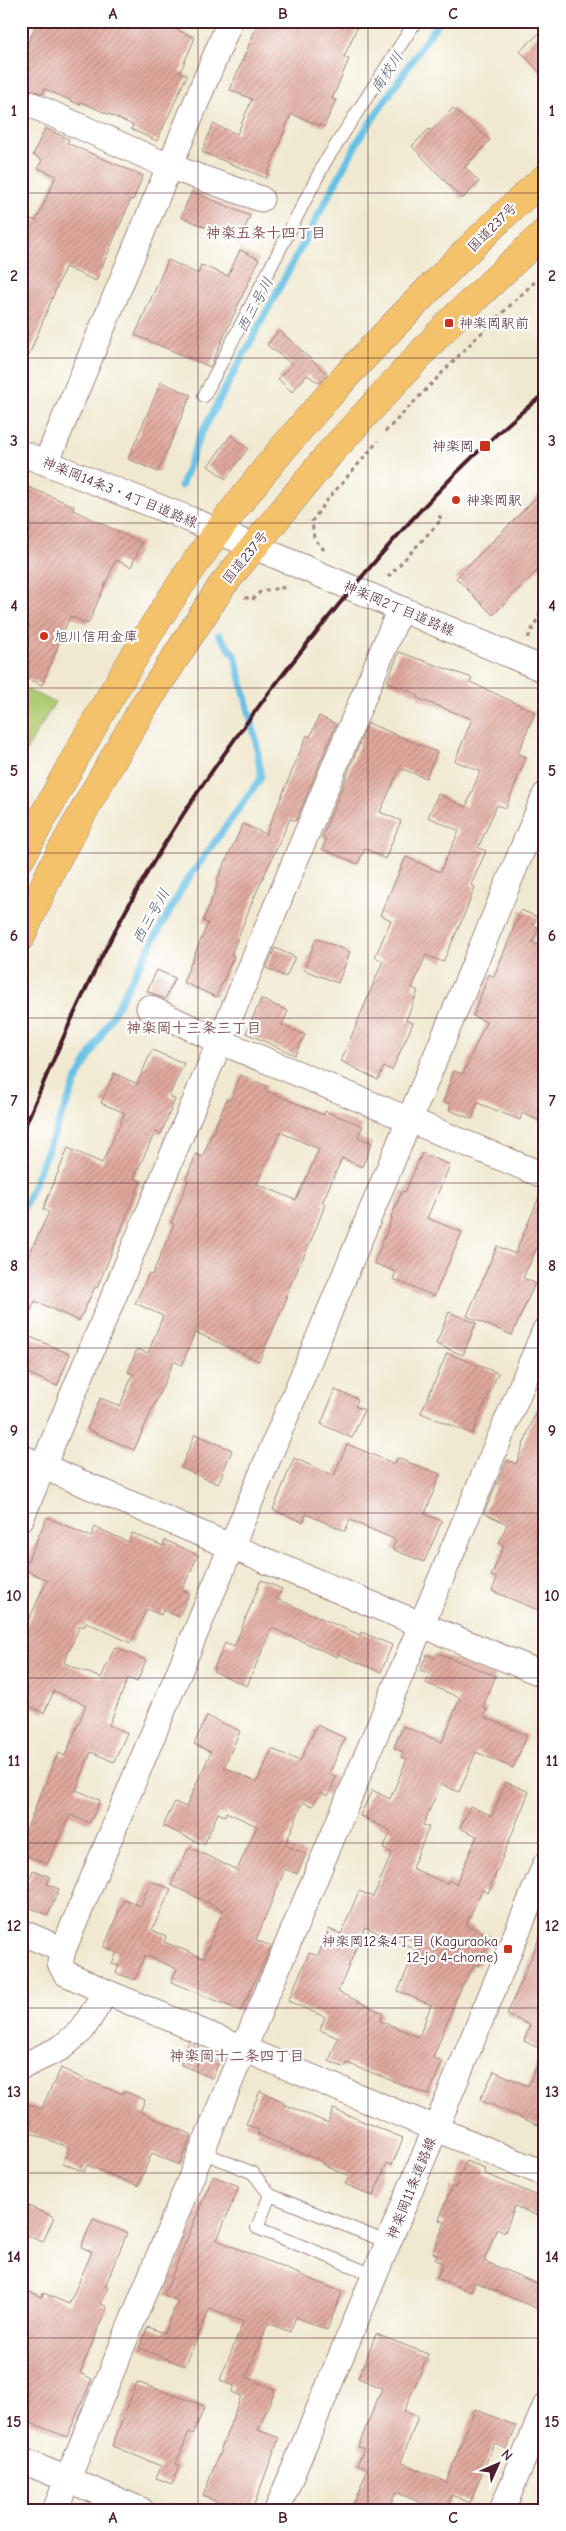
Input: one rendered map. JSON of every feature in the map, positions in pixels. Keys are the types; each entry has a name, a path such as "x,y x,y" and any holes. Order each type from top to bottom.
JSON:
{"highway":[{"name":"国道237号","path":"21,858 114,690 218,531 310,416 408,311 516,203 545,178"},
{"name":"国道237号","path":"21,937 54,866 144,706 221,587 330,453 413,362 449,323 545,232"}],"street":[{"path":"46,463 168,166 230,21"},
{"path":"21,100 168,166 261,199"},
{"name":"神楽岡14条3・4丁目道路線","path":"21,453 254,547"},
{"name":"神楽岡2丁目道路線","path":"254,547 400,608 542,662"},
{"path":"21,1520 32,1462 219,1041 400,608"},
{"path":"545,795 63,1950 60,1964 65,1973 106,1992 545,2174"},
{"path":"149,1008 219,1041 545,1176"},
{"path":"54,2510 244,2048 545,1330"},
{"path":"32,1462 232,1547 545,1675"},
{"name":"神楽岡11条道路線","path":"277,2510 545,1865"},
{"path":"21,1932 63,1950"},
{"path":"21,2067 61,2048 82,2030 106,1992"},
{"path":"502,2510 545,2407"},
{"path":"21,2460 141,2510"}],"lane":[{"path":"204,396 325,162 416,21"},
{"path":"202,2152 253,2173 270,2195 389,2244"},
{"path":"270,2195 257,2228 374,2276"}],"path":[{"path":"312,521 380,438 473,341 545,272"},
{"path":"382,583 442,519 437,514"}],"green space":[{"path":"21,688 55,702 21,759"}],"building":[{"path":"38,21 182,21 178,30 195,38 180,72 187,75 157,141 131,129 133,125 81,102 80,105 45,89 43,94 25,87 28,81 21,78 21,76 27,63 21,58"},
{"path":"259,21 360,21 344,57 349,59 332,99 336,100 324,127 291,114 266,178 202,152 213,124 237,134 252,99 230,90"},
{"path":"545,28 545,78 520,51"},
{"path":"453,108 490,140 465,167 479,182 462,199 412,146 429,129 431,131"},
{"path":"45,128 69,139 67,143 143,176 133,200 131,199 96,281 65,267 22,372 21,215 36,221 56,176 38,168 42,160 33,155"},
{"path":"192,191 250,216 239,241 181,217"},
{"path":"240,250 259,259 210,367 135,335 168,260 198,274 201,265 228,276"},
{"path":"279,330 327,374 319,383 307,375 292,392 278,379 292,364 267,345"},
{"path":"161,382 191,395 158,472 128,459"},
{"path":"231,435 248,448 226,479 208,466"},
{"path":"21,484 74,506 73,510 142,543 131,567 116,560 88,624 70,616 42,685 21,676 21,648 30,626 21,622"},
{"path":"545,489 545,563 493,615 456,578"},
{"path":"399,652 472,678 470,682 535,712 518,754 526,757 506,808 497,805 478,848 486,851 471,885 475,887 462,920 443,962 426,955 412,988 418,991 406,1020 413,1023 392,1070 384,1067 378,1080 341,1061 383,961 375,957 391,920 380,915 406,857 440,872 459,831 428,817 438,794 466,807 480,771 455,761 472,719 417,698 418,695 387,682"},
{"path":"319,716 336,724 296,821 290,819 252,902 231,955 234,956 216,997 183,982 208,923 203,921 218,883 216,882 243,824 266,834 307,735 310,737"},
{"path":"368,723 437,752 426,778 400,768 380,812 401,821 385,859 365,848 358,864 322,849 326,839 322,837"},
{"path":"521,910 537,917 533,925 539,928 532,942 545,948 545,1123 522,1113 520,1120 478,1103 472,1119 449,1110 451,1104 443,1102 454,1071 463,1074 486,1022 473,1016 489,974 494,977"},
{"path":"316,938 350,952 338,983 304,970"},
{"path":"275,948 295,957 286,977 266,968"},
{"path":"157,970 175,978 165,999 147,991"},
{"path":"261,999 288,1011 282,1025 305,1035 295,1055 246,1033"},
{"path":"152,1050 184,1063 169,1096 175,1099 161,1134 155,1132 134,1178 141,1181 97,1288 95,1287 79,1321 35,1301 21,1333 21,1272 49,1212 43,1209 68,1148 102,1163 125,1113 101,1103 114,1073 137,1084"},
{"path":"241,1075 267,1086 265,1090 324,1115 325,1111 363,1126 358,1137 372,1143 362,1167 342,1158 322,1203 325,1205 313,1236 285,1297 287,1298 259,1361 195,1332 182,1365 174,1361 134,1450 87,1429 100,1398 120,1406 133,1374 128,1372 137,1349 148,1353 163,1316 135,1303 149,1274 152,1275 174,1224 171,1223 188,1181 186,1179 196,1154 202,1157 227,1099 230,1100","holes":["280,1132 319,1149 296,1200 257,1184"]},
{"path":"422,1153 450,1165 427,1218 462,1232 434,1296 393,1279 396,1272 374,1263 402,1191 405,1192"},
{"path":"542,1190 545,1190 545,1230 523,1278 535,1283 512,1335 467,1316 497,1246 515,1254"},
{"path":"449,1312 476,1323 463,1355 436,1344"},
{"path":"21,1333 70,1354 57,1386 21,1370"},
{"path":"447,1353 498,1373 472,1434 421,1413"},
{"path":"335,1390 358,1399 355,1406 364,1410 352,1438 321,1424"},
{"path":"543,1393 545,1393 545,1613 492,1591 497,1578 491,1576 504,1545 499,1543 507,1524 484,1513 507,1460 516,1464"},
{"path":"195,1434 232,1450 218,1484 181,1468"},
{"path":"347,1444 395,1464 397,1458 440,1474 425,1514 442,1521 424,1562 392,1549 396,1540 350,1520 345,1531 306,1514 303,1522 273,1510 294,1458 334,1476"},
{"path":"47,1517 91,1537 95,1527 129,1542 132,1533 163,1546 165,1540 198,1555 182,1590 189,1593 179,1617 163,1610 161,1615 147,1609 131,1643 86,1622 84,1627 80,1625 64,1663 101,1678 115,1647 146,1660 137,1682 128,1678 109,1725 127,1733 114,1762 91,1752 76,1790 100,1800 90,1823 70,1815 47,1864 21,1853 21,1842 58,1753 65,1756 86,1705 54,1691 44,1713 21,1702 21,1637 47,1580 24,1569"},
{"path":"261,1580 282,1589 277,1599 360,1635 361,1632 392,1645 381,1672 338,1654 337,1657 272,1628 247,1686 213,1671 225,1643 234,1647"},
{"path":"437,1653 496,1676 483,1707 487,1709 484,1717 527,1735 513,1768 476,1752 459,1792 441,1784 423,1825 429,1827 412,1868 447,1884 448,1880 456,1884 477,1836 460,1828 470,1806 492,1816 506,1782 529,1792 488,1893 482,1890 466,1925 491,1936 479,1966 474,1964 458,1994 433,2058 442,2062 429,2095 347,2063 345,2068 329,2061 338,2038 320,2030 325,2017 288,2001 309,1953 318,1956 329,1929 341,1934 359,1891 373,1897 392,1853 383,1849 391,1831 360,1816 372,1790 390,1799 407,1759 401,1757 403,1752 394,1748 403,1726 442,1742 460,1698 426,1683 430,1674 420,1670 427,1654 434,1658","holes":["365,1927 416,1949 398,1991 431,2005 419,2037 380,2021 383,2013 338,1992"]},
{"path":"207,1716 240,1731 224,1767 257,1782 272,1749 300,1761 317,1725 345,1738 329,1774 336,1777 328,1796 320,1792 313,1806 303,1802 285,1845 306,1854 297,1874 285,1869 256,1940 271,1946 241,2011 171,1982 177,1969 145,1955 135,1980 116,1973 119,1966 112,1964 117,1952 104,1947 124,1899 140,1906 151,1881 171,1889 152,1930 166,1936 164,1942 204,1958 223,1910 171,1885 189,1847 237,1870 257,1826 226,1812 225,1816 218,1813 204,1845 163,1826 175,1802 186,1807 211,1752 194,1744"},
{"path":"33,1870 50,1877 47,1884 59,1889 48,1915 21,1904"},
{"path":"545,1924 545,2128 480,2100 494,2071 528,2086 543,2050 524,2041 530,2025 507,2015"},
{"path":"189,2045 221,2058 212,2078 181,2065"},
{"path":"61,2068 88,2081 123,2094 124,2091 145,2100 140,2112 192,2135 179,2165 152,2153 138,2186 87,2165 84,2172 63,2163 69,2148 21,2129 21,2115 26,2103 41,2109"},
{"path":"260,2091 284,2102 283,2104 328,2123 333,2109 403,2138 392,2165 387,2163 373,2196 345,2184 349,2176 322,2164 323,2162 257,2134 259,2130 246,2124"},
{"path":"466,2161 485,2168 484,2173 545,2199 545,2219 515,2206 505,2232 497,2228 484,2261 545,2287 545,2312 475,2282 471,2292 437,2278 443,2263 435,2260 438,2255 433,2253 445,2222 439,2220 452,2186 455,2188"},
{"path":"213,2176 239,2186 217,2240 342,2292 327,2330 296,2317 290,2332 268,2323 246,2377 275,2390 258,2430 279,2438 252,2510 220,2510 222,2504 203,2496 241,2396 232,2392 234,2386 220,2380 243,2322 210,2308 185,2366 139,2348 148,2327 164,2333 178,2301 164,2295"},
{"path":"28,2206 54,2217 43,2242 21,2233 21,2221"},
{"path":"93,2219 127,2233 105,2286 108,2287 101,2304 107,2307 80,2373 92,2379 67,2437 21,2419 21,2288 42,2297 43,2293 69,2304 92,2252 81,2247"},
{"path":"376,2334 428,2354 404,2411 418,2417 401,2462 446,2482 475,2409 516,2426 507,2449 494,2443 470,2503 452,2495 446,2510 437,2510 396,2492 388,2510 351,2510 368,2469 357,2465 364,2449 358,2447 382,2388 358,2378"},
{"path":"137,2382 205,2406 193,2434 189,2432 176,2464 180,2466 172,2484 156,2478 161,2466 112,2446"}],"waterway":[{"name":"西三号川","path":"181,486 199,438 359,139 439,21"},
{"name":"西三号川","path":"21,1215 76,1081 185,883 261,778 256,740 235,656 219,635"}],"railway":[{"path":"21,1136 74,1014 103,953 157,856 229,746 308,642 409,522 488,442 545,393"}],"place":[{"name":"神楽岡駅前","path":"449,323"},
{"name":"神楽岡","path":"485,446"},
{"name":"神楽岡駅","path":"456,500"},
{"name":"旭川信用金庫","path":"44,636"},
{"name":"神楽岡12条4丁目 (Kaguraoka 12-jo 4-chome)","path":"508,1949"}],"district":[{"name":"神楽五条十四丁目","path":"266,233"},
{"name":"神楽岡十三条三丁目","path":"194,1028"},
{"name":"神楽岡十二条四丁目","path":"237,2056"}],"water label":[{"name":"南校川","path":"387,72"}]}
